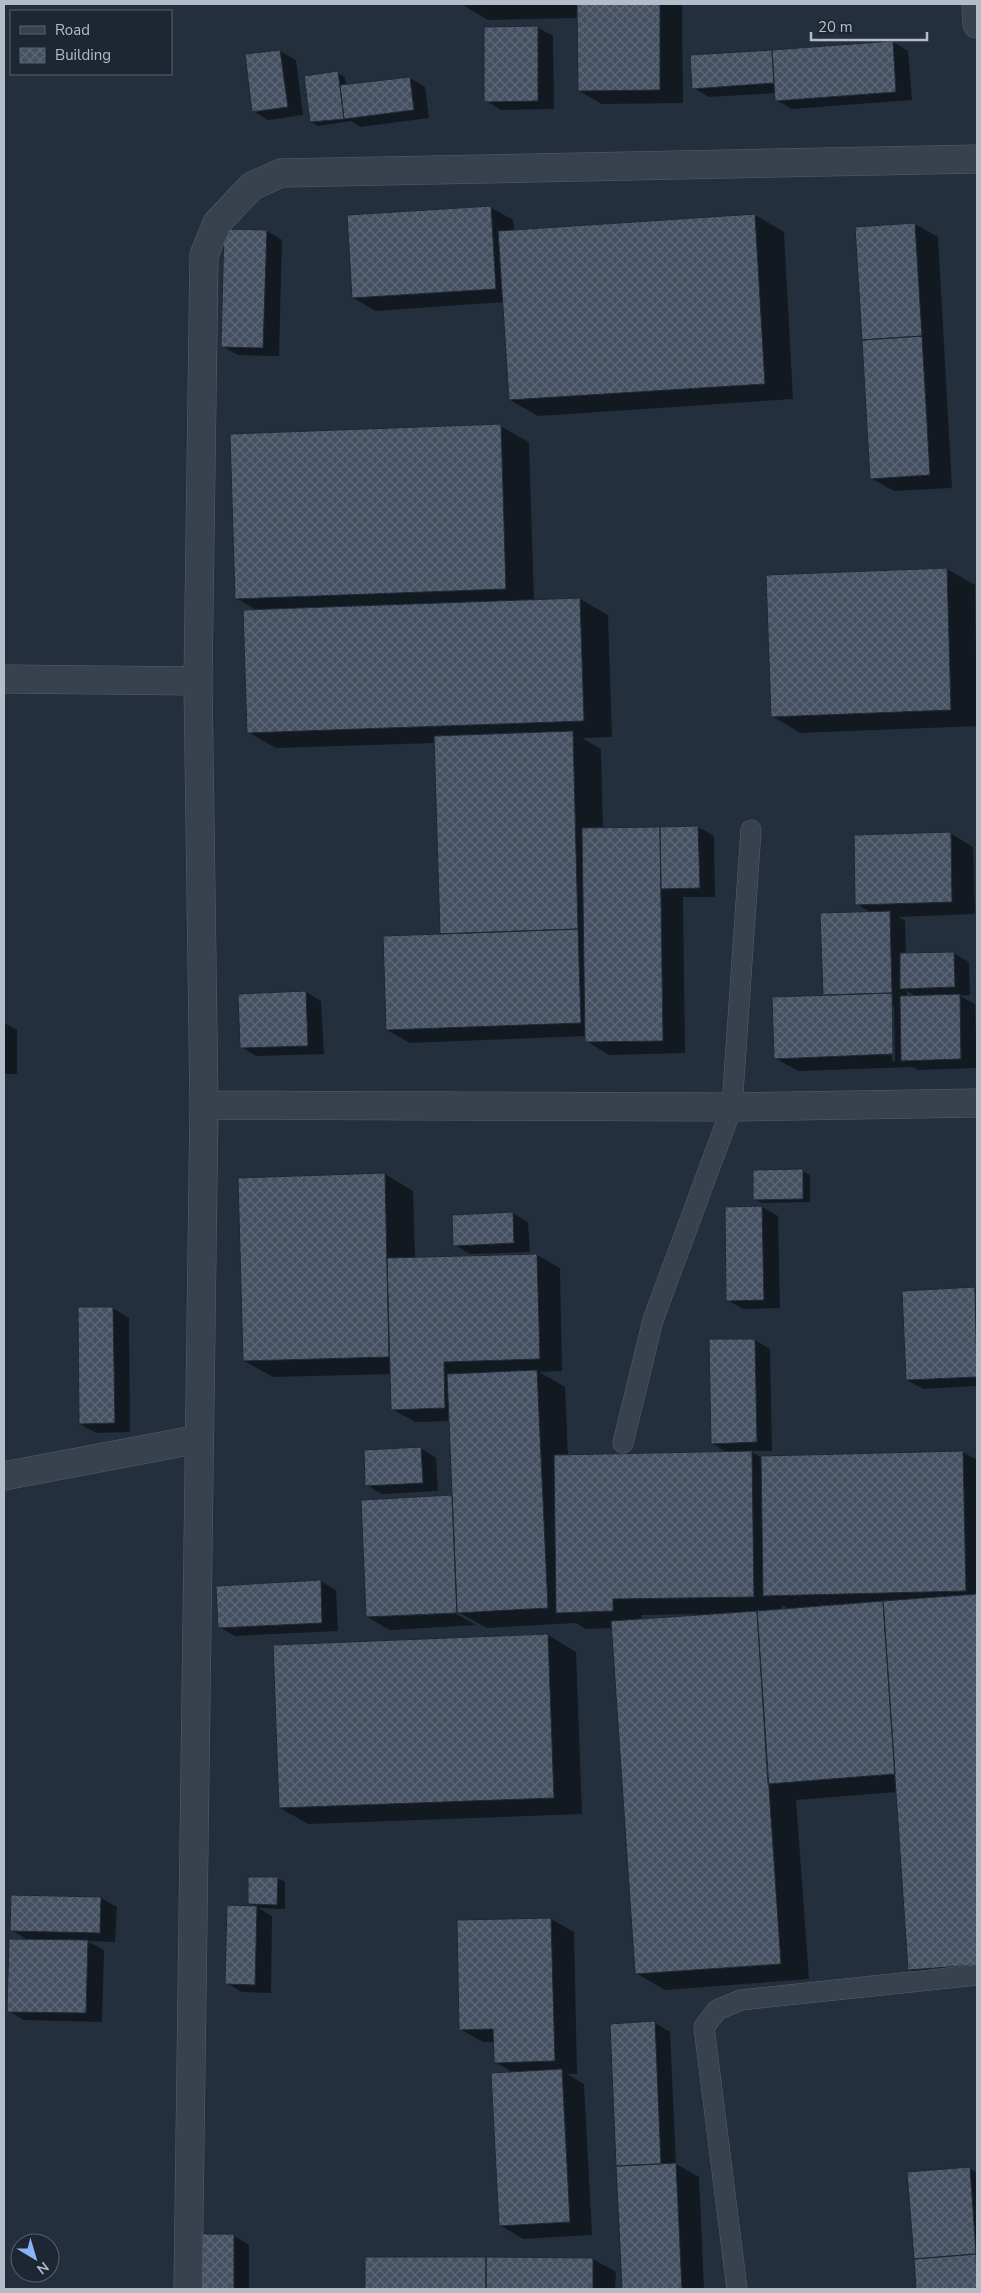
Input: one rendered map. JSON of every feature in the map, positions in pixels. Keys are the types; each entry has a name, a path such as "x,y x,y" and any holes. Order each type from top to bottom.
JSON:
{"street":[{"path":"976,4 977,24"},
{"path":"188,2289 204,1105 198,681 204,255 217,223 252,186 281,173 977,159"},
{"path":"4,679 198,681"},
{"path":"204,1105 732,1107 977,1103"},
{"path":"4,1476 199,1439"}],"lane":[{"path":"623,1443 653,1320 732,1107 751,830"},
{"path":"737,2289 704,2027 717,2010 741,2000 977,1975"}],"building":[{"path":"577,4 660,4 660,90 578,91"},
{"path":"538,26 538,101 484,102 484,27"},
{"path":"893,41 896,92 775,101 772,50"},
{"path":"280,50 288,107 252,112 245,54"},
{"path":"772,50 774,83 692,89 690,55"},
{"path":"338,71 344,119 310,122 304,76"},
{"path":"410,77 414,110 344,119 340,85"},
{"path":"491,206 496,289 352,298 347,215"},
{"path":"755,214 765,384 509,400 498,231"},
{"path":"915,223 922,336 862,340 855,227"},
{"path":"224,229 267,230 263,348 221,347"},
{"path":"922,336 930,475 870,479 862,340"},
{"path":"501,424 506,589 235,599 230,434"},
{"path":"947,568 951,710 771,717 766,575"},
{"path":"580,598 584,721 247,733 243,610"},
{"path":"573,731 578,929 440,934 434,736"},
{"path":"698,826 700,888 661,889 660,827"},
{"path":"660,827 663,1041 585,1042 582,828"},
{"path":"951,832 952,902 855,905 854,835"},
{"path":"890,911 892,993 823,995 820,913"},
{"path":"578,929 581,1023 386,1030 383,936"},
{"path":"954,952 955,987 900,989 900,953"},
{"path":"306,991 308,1046 240,1048 238,994"},
{"path":"892,993 893,1054 774,1059 772,997"},
{"path":"960,994 961,1059 901,1061 900,996"},
{"path":"803,1169 803,1199 753,1200 753,1170"},
{"path":"385,1173 389,1357 243,1361 238,1178"},
{"path":"762,1206 764,1300 726,1301 725,1207"},
{"path":"513,1212 514,1243 453,1246 452,1215"},
{"path":"537,1254 540,1359 444,1362 445,1408 391,1410 387,1258"},
{"path":"975,1287 977,1377 906,1380 902,1291"},
{"path":"78,1307 113,1307 115,1423 79,1424"},
{"path":"709,1339 755,1339 757,1442 711,1444"},
{"path":"537,1370 548,1608 457,1613 447,1374"},
{"path":"421,1447 423,1483 365,1486 364,1450"},
{"path":"752,1451 754,1597 613,1599 613,1611 556,1613 554,1455"},
{"path":"963,1451 966,1591 763,1596 761,1456"},
{"path":"452,1495 457,1613 366,1617 361,1500"},
{"path":"321,1580 322,1623 218,1628 216,1586"},
{"path":"977,1594 977,1965 908,1970 883,1601"},
{"path":"883,1601 895,1774 768,1784 757,1611"},
{"path":"757,1611 781,1964 635,1974 611,1621"},
{"path":"548,1634 554,1798 279,1808 273,1645"},
{"path":"248,1877 278,1877 277,1905 248,1904"},
{"path":"11,1895 101,1897 100,1933 10,1931"},
{"path":"227,1905 257,1906 255,1985 225,1984"},
{"path":"551,1918 555,2061 494,2063 493,2029 459,2030 457,1920"},
{"path":"9,1939 88,1940 86,2013 7,2012"},
{"path":"655,2021 661,2164 616,2166 610,2024"},
{"path":"562,2069 570,2222 499,2226 491,2073"},
{"path":"676,2163 682,2289 622,2289 616,2166"},
{"path":"970,2167 976,2254 914,2259 907,2172"},
{"path":"202,2234 234,2234 234,2289 201,2289"},
{"path":"976,2254 977,2289 916,2289 914,2259"},
{"path":"365,2257 486,2257 486,2289 365,2289"},
{"path":"486,2257 593,2258 593,2289 486,2289"}]}
